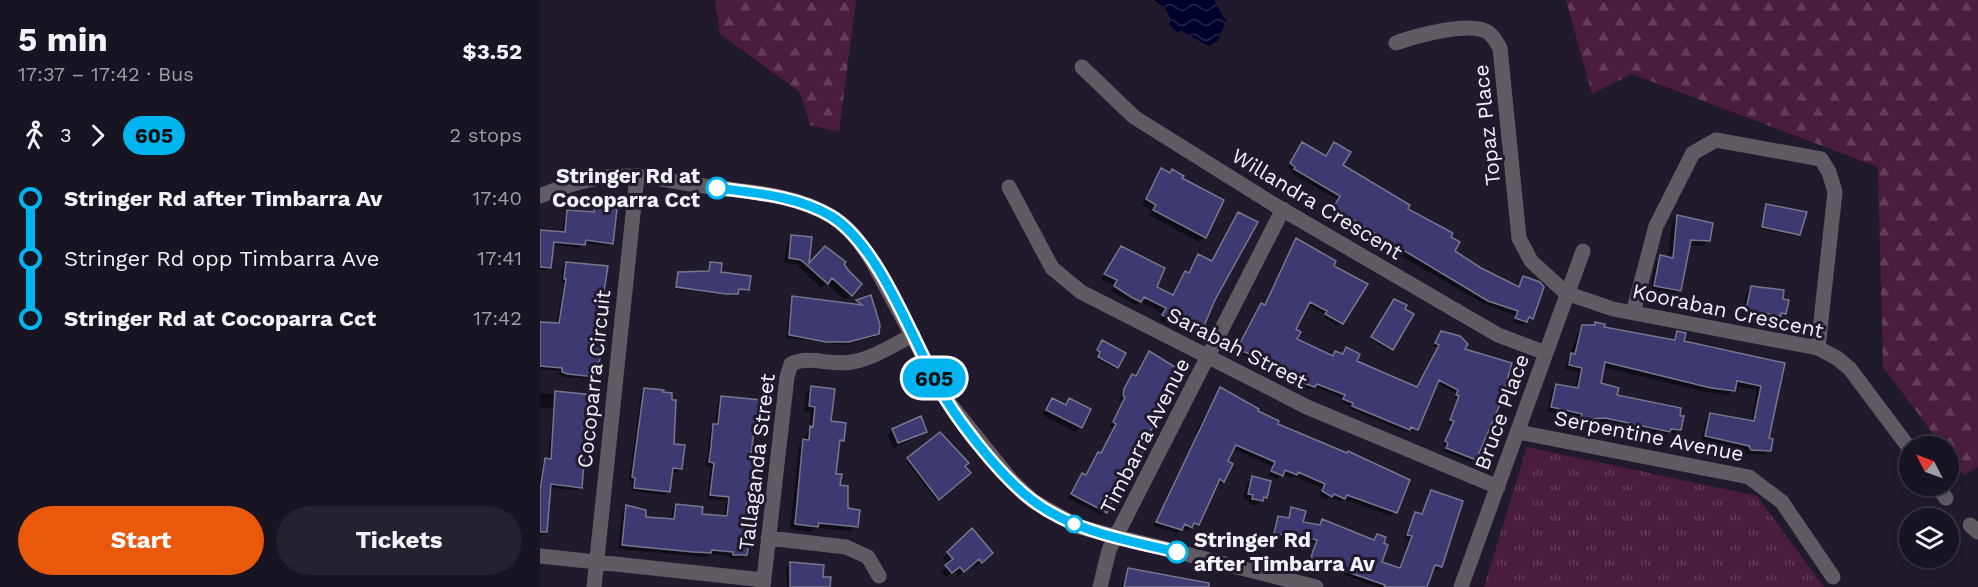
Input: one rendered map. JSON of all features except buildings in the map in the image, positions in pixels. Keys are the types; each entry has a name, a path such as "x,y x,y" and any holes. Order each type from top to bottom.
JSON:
{"street":[{"name":"Topaz Place","path":"1396,43 1417,35 1472,28 1488,32 1495,39 1500,48 1519,238 1531,261 1566,293"},
{"name":"Willandra Crescent","path":"1082,67 1134,117 1283,210 1498,335 1546,353"},
{"path":"1633,313 1656,226 1692,153 1716,140 1821,159 1829,172 1835,192 1818,348"},
{"path":"540,196 586,180 637,176 788,198 824,212 841,223 858,239 913,335 946,399 1022,492 1049,512 1071,523 1116,538 1316,587"},
{"name":"Cocoparra Circuit","path":"594,587 637,176"},
{"name":"Sarabah Street","path":"1009,187 1044,255 1065,281 1098,302 1307,407 1498,487"},
{"name":"Timbarra Avenue","path":"1100,587 1109,550 1283,210"},
{"name":"Bruce Place","path":"1461,587 1582,251"},
{"name":"Kooraban Crescent","path":"1566,293 1633,313 1818,348 1851,369 1900,436"},
{"name":"Tallaganda Street","path":"763,583 790,364 802,359 842,363 857,361 913,335"},
{"name":"Serpentine Avenue","path":"1518,432 1749,477 1782,502 1833,577"},
{"path":"768,537 846,547 868,557 879,576"},
{"path":"540,556 763,583"}],"green space":[{"path":"715,0 856,0 839,132 810,125 800,92 720,34"},
{"path":"1566,0 1978,0 1978,467 1964,475 1959,468 1959,436 1935,436 1883,367 1878,167 1632,74 1592,94"},
{"path":"1527,447 1757,496 1824,587 1484,587"}],"water":[{"path":"1154,0 1214,0 1226,21 1218,41 1208,46 1182,31 1177,32 1169,24 1171,19 1165,8"}],"bus line":[{"name":"605","path":"717,188 788,198 807,204 833,217 850,230 871,259 946,399 1022,492 1049,512 1079,526 1116,538 1177,552"}],"place":[{"name":"Stringer Rd at Cocoparra Cct","path":"717,188"},
{"name":"Stringer Rd after Timbarra Av","path":"1177,552"}]}
